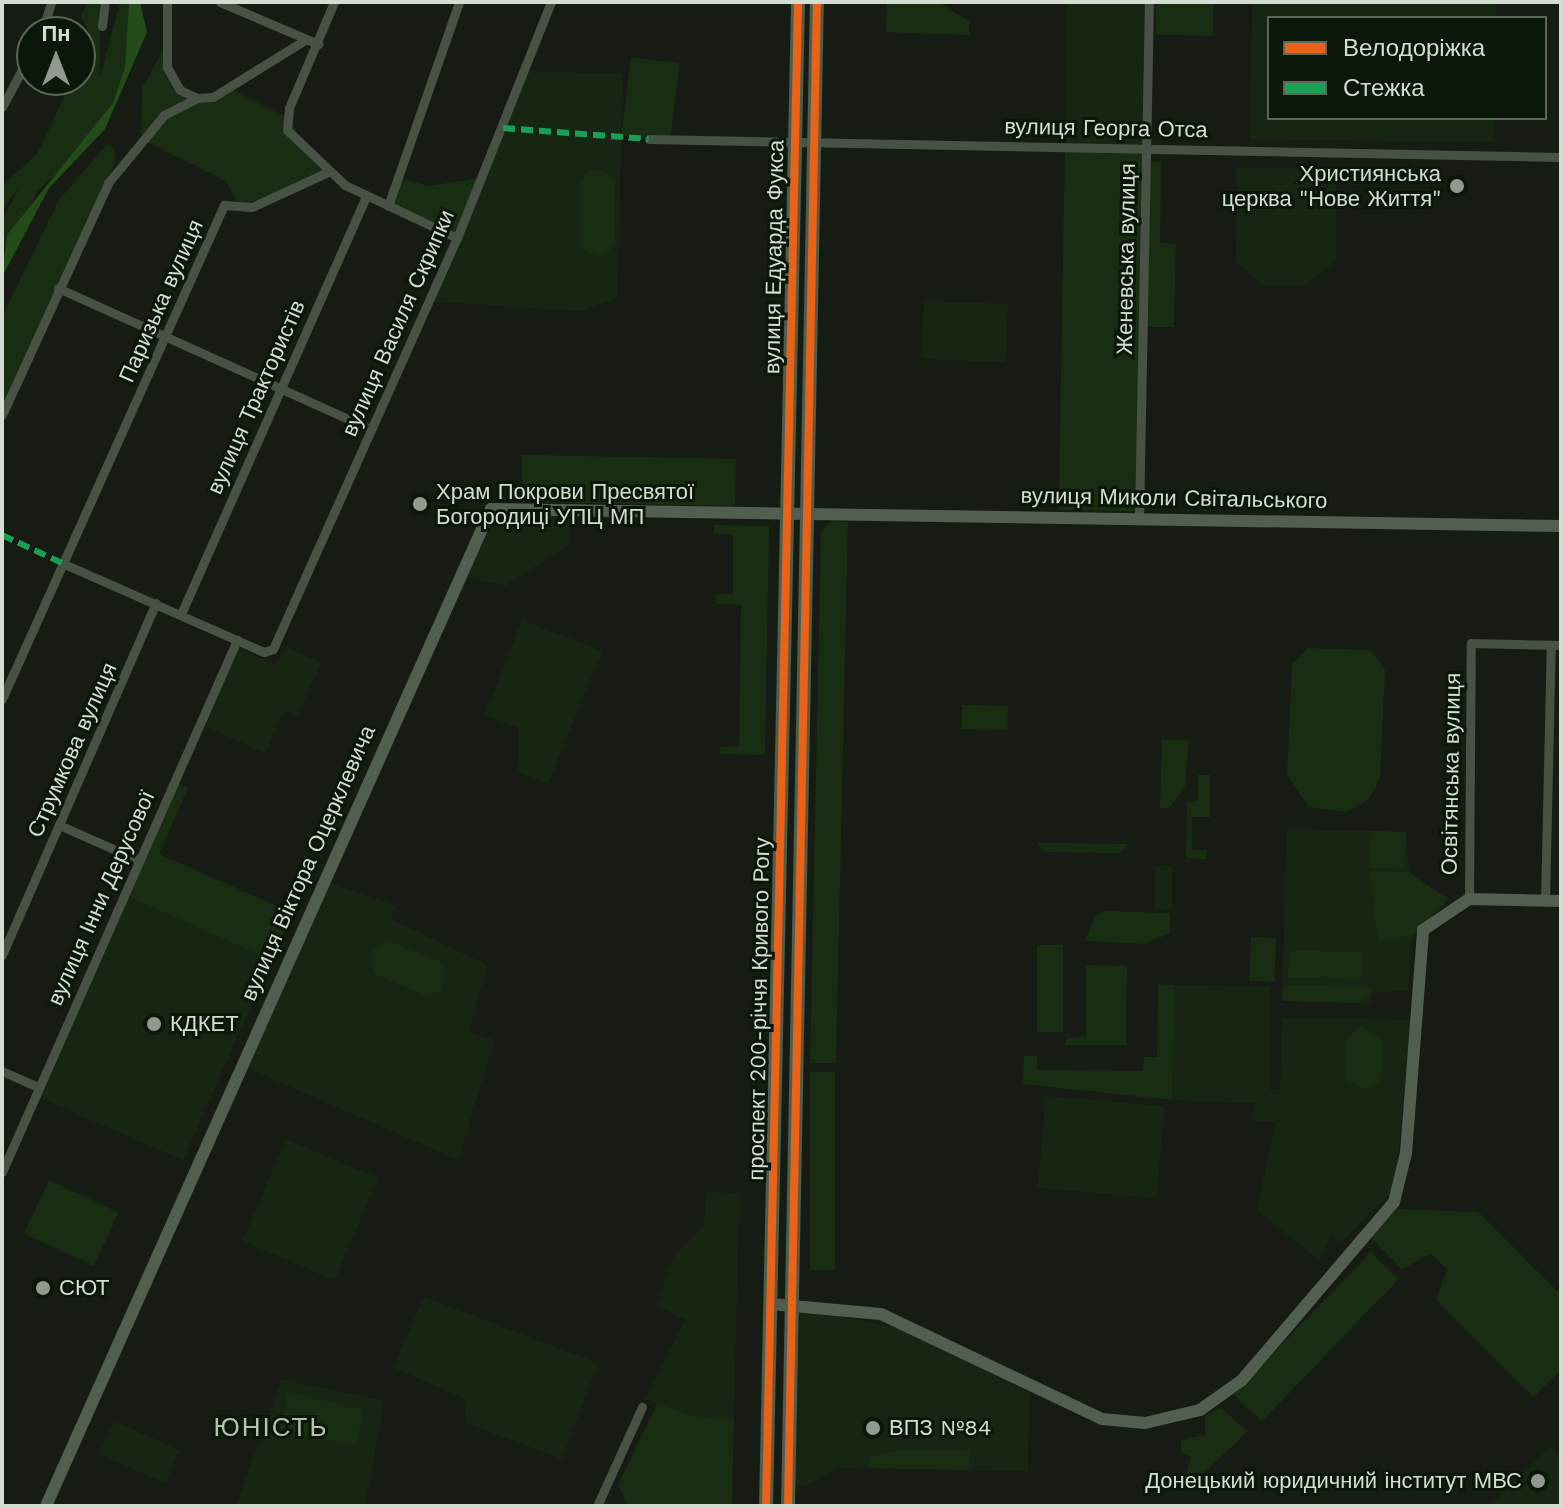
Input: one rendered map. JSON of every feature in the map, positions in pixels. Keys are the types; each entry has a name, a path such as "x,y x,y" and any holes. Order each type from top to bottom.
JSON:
{"main road":[{"name":"вулиця Едуарда Фукса","path":"786,512 798,2"},
{"name":"вулиця Едуарда Фукса","path":"808,512 817,2"},
{"name":"проспект 200-річчя Кривого Рогу","path":"766,1506 786,512"},
{"name":"проспект 200-річчя Кривого Рогу","path":"788,1506 808,512"},
{"path":"778,944 799,945"}],"street":[{"path":"102,26 105,2"},
{"path":"167,2 167,67 180,90 197,98"},
{"path":"220,2 318,44"},
{"path":"334,2 286,123 328,172 366,197 457,238"},
{"path":"388,206 459,2"},
{"name":"вулиця Василя Скрипки","path":"237,640 268,653 457,238 551,2"},
{"name":"Женевська вулиця","path":"1139,517 1149,2"},
{"path":"2,415 108,183 164,115 197,98 213,97 305,40"},
{"path":"2,107 16,81"},
{"name":"вулиця Георга Отса","path":"649,139 1146,146 1561,157"},
{"name":"Паризька вулиця","path":"2,699 224,205 252,207 328,172"},
{"name":"вулиця Трактористів","path":"181,614 366,197"},
{"path":"58,288 370,429"},
{"name":"вулиця Віктора Оцерклевича","path":"46,1506 487,513 512,505 786,512"},
{"name":"вулиця Миколи Світальського","path":"786,512 1561,526"},
{"path":"62,563 237,640"},
{"name":"Струмкова вулиця","path":"2,955 156,603"},
{"name":"вулиця Інни Дерусової","path":"2,1172 136,859 237,640"},
{"name":"Освітянська вулиця","path":"1469,899 1472,649 1478,643 1556,645"},
{"path":"1545,901 1556,645"},
{"path":"59,825 136,859"},
{"path":"771,1304 881,1314 1102,1419 1145,1423 1224,1397 1394,1202 1406,1153 1417,948 1430,921 1469,899 1561,901"},
{"path":"2,1071 38,1087"},
{"path":"597,1506 642,1407"}],"shaded area":[{"path":"88,2 100,2 100,77 120,2 130,2 125,67 113,103 88,143 35,194 26,219 7,235 2,264 2,221 21,183 2,211 2,186 37,154 65,96 96,96 96,16 81,16"},
{"path":"140,2 147,32 105,129 49,188 2,277 7,235 113,103 125,67 129,3"},
{"path":"887,2 938,2 969,21 969,35 886,32"},
{"path":"1066,2 1149,2 1149,145 1066,145"},
{"path":"1163,2 1213,2 1213,36 1156,35 1156,6"},
{"path":"1252,2 1496,2 1496,16 1267,16 1267,120 1494,120 1493,142 1250,139"},
{"path":"165,47 180,90 197,98 228,88 286,117 328,172 239,207 226,181 141,139 142,88"},
{"path":"631,57 680,63 670,141 621,135"},
{"path":"527,71 623,74 617,299 580,311 427,301"},
{"path":"109,142 116,156 108,183 2,415 2,317 58,201"},
{"path":"1065,145 1146,146 1140,511 1059,510"},
{"path":"1150,162 1161,162 1160,243 1176,244 1174,327 1147,327"},
{"path":"1237,168 1336,168 1336,261 1305,285 1263,285 1236,262"},
{"path":"588,171 605,171 615,181 615,245 601,258 581,248 580,182"},
{"path":"398,177 428,186 482,178 457,238 388,206"},
{"path":"924,301 1008,304 1006,362 922,359"},
{"path":"522,455 736,459 735,506 521,502"},
{"path":"500,512 570,512 570,544 505,586 465,577"},
{"path":"832,521 848,522 836,1063 810,1063 821,530"},
{"path":"714,525 769,526 765,755 720,754 720,747 739,746 741,605 716,604 717,594 733,594 733,535 714,534"},
{"path":"522,620 602,651 548,784 518,773 519,728 485,715"},
{"path":"285,646 321,663 297,716 284,711 265,753 203,725 238,648 276,665"},
{"path":"1308,648 1371,650 1385,670 1380,779 1369,799 1347,812 1309,807 1287,775 1292,665"},
{"path":"962,705 1008,706 1008,730 962,729"},
{"path":"1162,739 1189,740 1185,786 1169,808 1160,808"},
{"path":"1198,775 1210,775 1210,817 1192,817 1192,850 1207,850 1207,859 1186,858 1187,802 1198,801"},
{"path":"172,781 188,788 159,854 292,913 271,960 121,893"},
{"path":"1287,829 1406,832 1409,871 1416,877 1408,990 1372,993 1371,1003 1282,1001"},
{"path":"1371,831 1406,832 1405,869 1370,868"},
{"path":"1037,843 1129,844 1120,853 1045,852"},
{"name":"КДКЕТ","path":"159,854 292,913 183,1160 35,1096 121,893"},
{"path":"1155,866 1172,866 1172,909 1155,909"},
{"path":"1370,871 1409,872 1449,899 1412,937 1378,941"},
{"path":"329,883 396,906 391,919 487,965 469,1032 494,1040 458,1160 247,1068"},
{"path":"1106,911 1170,913 1170,933 1145,944 1085,941 1096,915"},
{"path":"1251,937 1276,938 1274,982 1249,981"},
{"path":"386,940 444,963 442,993 427,996 374,974 370,952"},
{"path":"1037,945 1063,945 1063,1032 1037,1032"},
{"path":"1289,950 1362,953 1361,980 1288,977"},
{"path":"1086,965 1127,966 1126,1045 1066,1045 1066,1038 1086,1037"},
{"path":"1158,984 1175,985 1172,1100 1023,1084 1024,1056 1037,1056 1037,1070 1143,1071 1144,1057 1157,1057"},
{"path":"1175,985 1270,987 1270,1090 1280,1090 1282,1018 1411,1020 1395,1189 1341,1242 1331,1235 1319,1260 1257,1210 1276,1122 1253,1121 1254,1103 1172,1100"},
{"path":"1283,985 1372,986 1371,993 1360,1003 1282,1001"},
{"path":"1361,1026 1382,1039 1381,1080 1367,1090 1345,1080 1346,1039"},
{"path":"810,1072 835,1072 835,1270 810,1270"},
{"path":"1046,1096 1165,1106 1157,1198 1038,1188"},
{"path":"286,1139 378,1178 335,1280 243,1241"},
{"path":"49,1180 119,1213 94,1266 24,1233"},
{"path":"706,1192 739,1193 734,1417 699,1418 645,1399 685,1320 656,1305 674,1256 704,1225"},
{"path":"1397,1209 1478,1212 1561,1295 1561,1370 1533,1397 1436,1300 1447,1269 1430,1254 1402,1269 1370,1237"},
{"path":"1371,1252 1399,1279 1262,1422 1233,1394"},
{"path":"424,1297 598,1363 562,1459 466,1423 464,1399 393,1367"},
{"path":"798,1307 906,1330 1029,1393 1028,1471 837,1468 806,1486 793,1484"},
{"path":"281,1379 384,1401 365,1506 236,1506"},
{"path":"288,1392 364,1410 355,1447 279,1429"},
{"path":"657,1403 699,1418 734,1417 732,1506 628,1506 618,1485"},
{"path":"1221,1408 1248,1431 1202,1475 1186,1475 1191,1457 1181,1452 1181,1440 1205,1435 1205,1415"},
{"path":"114,1421 180,1450 165,1483 99,1454"},
{"name":"Донецький юридичний інститут МВС","path":"1551,1446 1561,1456 1561,1506 1490,1506"},
{"path":"900,1450 969,1451 969,1470 868,1468 873,1456"}],"marked path":[{"path":"503,128 649,139"},
{"path":"2,535 62,563"}],"cycle path":[{"path":"766,1506 798,2"},
{"path":"788,1506 817,2"}],"place":[{"name":"Християнська церква \"Нове Життя\"","path":"1457,186"},
{"name":"Храм Покрови Пресвятої Богородиці УПЦ МП","path":"420,504"},
{"name":"КДКЕТ","path":"154,1024"},
{"name":"СЮТ","path":"43,1288"},
{"name":"ВПЗ №84","path":"873,1428"},
{"name":"Донецький юридичний інститут МВС","path":"1538,1481"}],"district":[{"name":"ЮНІСТЬ","path":"271,1428"}]}
